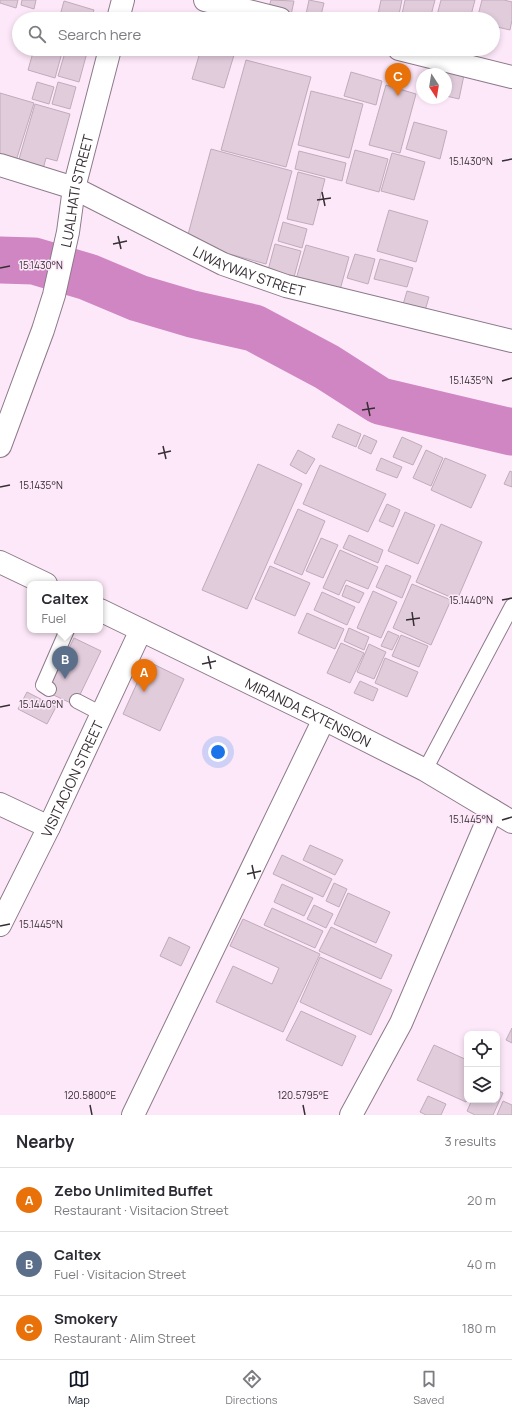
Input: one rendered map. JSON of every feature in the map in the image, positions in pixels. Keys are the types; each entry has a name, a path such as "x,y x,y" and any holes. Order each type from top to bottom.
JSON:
{"street":[{"path":"120,12 123,0"},
{"path":"205,0 252,12"},
{"name":"LUALHATI STREET","path":"0,446 43,330 54,295 68,232 74,188 108,56"},
{"path":"426,56 512,78"},
{"name":"LIWAYWAY STREET","path":"0,165 74,188 223,264 286,286 512,341"},
{"path":"0,562 40,581"},
{"name":"MIRANDA EXTENSION","path":"103,611 425,770 512,822"},
{"name":"VISITACION STREET","path":"0,925 49,827 141,630"},
{"path":"133,1115 324,719"},
{"path":"0,804 49,827"},
{"path":"351,1115 401,1023 492,810"}],"lane":[{"path":"425,770 512,606"},
{"path":"49,688 43,685 66,633"},
{"path":"77,701 102,714"}],"building":[{"path":"0,0 18,0 16,8 0,3"},
{"path":"22,0 36,0 34,9 21,5"},
{"path":"271,0 294,1 292,12 277,12 268,10"},
{"path":"309,0 324,3 322,12 306,12"},
{"path":"381,0 402,0 399,12 378,12"},
{"path":"405,0 435,0 432,12 402,12"},
{"path":"441,0 475,0 472,12 438,12"},
{"path":"482,0 504,0 512,2 512,20 510,30 500,28 500,12 479,12"},
{"path":"64,1 94,10 93,12 61,12"},
{"path":"32,56 61,56 55,78 28,70"},
{"path":"64,56 86,56 79,82 58,76"},
{"path":"199,56 234,56 224,88 192,79"},
{"path":"246,60 311,77 286,167 221,150"},
{"path":"351,72 382,81 376,105 344,96"},
{"path":"452,72 464,75 459,99 452,97"},
{"path":"37,82 54,87 49,104 32,99"},
{"path":"58,82 76,87 70,109 52,104"},
{"path":"386,85 416,94 400,153 369,145"},
{"path":"311,91 363,104 349,158 298,145"},
{"path":"0,93 34,103 15,164 0,160"},
{"path":"35,104 70,114 57,161 46,158 42,173 17,166"},
{"path":"414,122 447,131 440,159 406,149"},
{"path":"211,149 292,171 266,264 186,242"},
{"path":"355,150 388,159 379,192 346,183"},
{"path":"299,151 346,163 342,181 295,169"},
{"path":"392,153 425,162 414,200 381,191"},
{"path":"298,172 325,179 313,225 287,219"},
{"path":"389,210 428,221 416,262 377,251"},
{"path":"283,222 307,229 302,248 278,241"},
{"path":"275,244 301,251 293,281 267,274"},
{"path":"306,245 349,257 340,290 296,279"},
{"path":"355,254 375,259 368,284 347,278"},
{"path":"380,259 413,268 407,287 374,279"},
{"path":"407,291 429,297 424,314 402,308"},
{"path":"338,424 361,434 356,447 332,437"},
{"path":"364,435 377,441 371,454 358,448"},
{"path":"402,437 422,446 413,465 393,457"},
{"path":"298,450 315,459 306,474 290,465"},
{"path":"426,450 443,458 431,486 413,478"},
{"path":"381,458 402,467 397,478 376,470"},
{"path":"445,458 486,475 471,508 431,490"},
{"path":"258,464 302,484 247,609 202,590"},
{"path":"320,465 386,494 368,532 303,504"},
{"path":"510,471 512,472 512,487 504,484"},
{"path":"387,504 400,510 393,527 379,521"},
{"path":"298,509 325,521 302,575 274,563"},
{"path":"405,512 435,525 418,564 388,551"},
{"path":"441,524 482,542 457,600 416,582"},
{"path":"349,535 383,550 378,563 343,548"},
{"path":"321,538 338,545 323,578 306,571"},
{"path":"340,550 378,567 368,589 346,580 339,595 323,588"},
{"path":"386,565 411,576 402,598 376,587"},
{"path":"270,566 310,583 295,616 255,599"},
{"path":"412,584 451,600 431,645 393,628"},
{"path":"346,585 364,593 359,603 342,596"},
{"path":"373,591 397,602 381,638 357,628"},
{"path":"322,592 355,607 347,625 314,610"},
{"path":"307,613 344,629 335,649 298,633"},
{"path":"349,628 369,637 364,650 344,641"},
{"path":"388,631 399,636 392,650 381,646"},
{"path":"401,635 428,646 419,667 392,656"},
{"path":"74,638 101,651 75,705 47,692"},
{"path":"341,643 364,653 350,683 327,673"},
{"path":"369,644 386,652 374,679 357,672"},
{"path":"385,658 418,672 407,697 375,683"},
{"path":"147,661 184,679 160,731 123,714"},
{"path":"360,681 378,689 373,701 354,693"},
{"path":"27,692 56,707 47,724 18,709"},
{"path":"310,845 343,860 335,875 303,860"},
{"path":"282,855 332,879 323,897 273,874"},
{"path":"334,883 347,889 339,907 326,901"},
{"path":"282,884 313,898 304,916 274,902"},
{"path":"348,893 390,912 376,943 334,924"},
{"path":"314,905 333,914 326,928 307,919"},
{"path":"272,908 323,931 315,948 264,925"},
{"path":"243,919 320,954 283,1032 216,1002 233,966 272,984 279,968 230,946"},
{"path":"331,927 392,955 381,979 319,951"},
{"path":"169,937 190,947 181,966 160,956"},
{"path":"320,957 392,990 371,1035 300,1002"},
{"path":"301,1011 356,1036 342,1066 286,1040"},
{"path":"512,1028 512,1043 506,1040"},
{"path":"434,1045 464,1059 464,1101 417,1080"},
{"path":"500,1092 503,1093 500,1100"},
{"path":"428,1096 446,1104 441,1115 426,1115 420,1112"},
{"path":"503,1101 512,1105 512,1115 497,1115"},
{"path":"471,1103 498,1103 493,1115 475,1115 467,1111"}],"waterway":[{"path":"0,260 34,261 88,277 138,298 192,314 254,328 327,367 380,401 512,432"}],"place":[{"name":"Smokery","path":"398,96"},
{"name":"Caltex","path":"65,679"},
{"name":"Zebo Unlimited Buffet","path":"144,692"}]}
